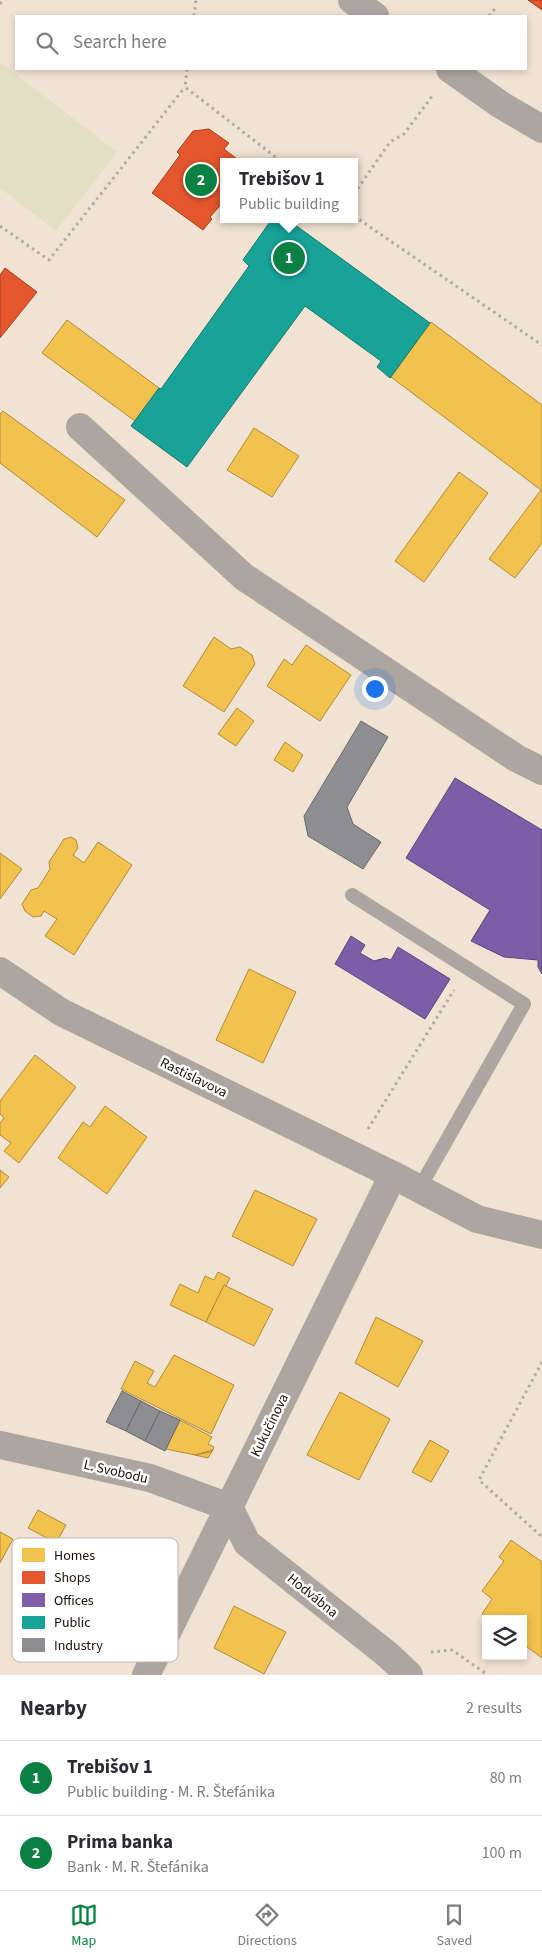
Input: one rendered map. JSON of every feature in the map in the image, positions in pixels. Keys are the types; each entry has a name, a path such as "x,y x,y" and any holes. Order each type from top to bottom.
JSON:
{"street":[{"path":"352,0 374,15"},
{"path":"444,79 501,105 542,129"},
{"path":"80,427 244,577 516,758 542,771"},
{"name":"Rastislavova","path":"0,971 61,1012 393,1175 477,1220 542,1235"},
{"name":"Kukučínova","path":"178,1610 393,1175"},
{"name":"L. Svobodu","path":"0,1445 150,1478 229,1507"},
{"name":"Hodvábna","path":"229,1507 247,1543 388,1655 408,1675"},
{"name":"Kukučínova","path":"146,1675 152,1662"}],"lane":[{"path":"352,895 524,1004 419,1189"}],"path":[{"path":"0,4 3,0"},
{"path":"194,15 196,0"},
{"path":"490,15 497,6"},
{"path":"0,226 49,260 185,87 187,70"},
{"path":"358,188 390,142 404,134 444,79"},
{"path":"185,87 277,158"},
{"path":"358,219 542,345"},
{"path":"366,1132 468,968"},
{"path":"542,1362 479,1480 542,1537"},
{"path":"388,1655 452,1650 488,1675"}],"shaded area":[{"path":"0,62 117,152 56,231 0,188"}],"building: Homes":[{"path":"67,320 159,388 135,421 42,353"},
{"path":"431,322 542,405 542,543 515,578 489,559 541,490 391,377"},
{"path":"3,411 125,500 97,537 0,463 0,414"},
{"path":"254,428 299,456 272,497 227,470"},
{"path":"459,472 488,493 424,582 395,561"},
{"path":"214,637 231,649 240,647 252,655 255,664 224,712 183,686"},
{"path":"306,645 351,675 320,721 267,686 284,659 292,665"},
{"path":"237,708 254,721 236,746 218,734"},
{"path":"285,742 303,755 293,772 274,760"},
{"path":"71,837 76,840 78,848 73,855 84,863 98,842 132,865 74,955 45,936 57,919 44,911 41,916 33,917 25,911 22,904 31,890 38,888 50,869 49,862 64,839"},
{"path":"0,853 22,869 0,899"},
{"path":"249,969 296,992 263,1063 216,1040"},
{"path":"35,1055 76,1087 19,1163 4,1151 11,1143 0,1135 0,1123 4,1118 0,1114 0,1101"},
{"path":"105,1106 147,1137 107,1194 58,1158 83,1122 90,1127"},
{"path":"0,1170 9,1177 0,1188"},
{"path":"255,1190 317,1219 293,1266 232,1236"},
{"path":"218,1272 230,1278 226,1286 224,1285 206,1322 170,1305 180,1284 198,1293 205,1276 214,1280"},
{"path":"224,1285 273,1309 254,1346 206,1322"},
{"path":"376,1317 423,1341 398,1387 355,1363"},
{"path":"174,1355 234,1385 211,1434 121,1389 135,1361 154,1371 147,1383 155,1387"},
{"path":"340,1392 390,1419 359,1480 307,1455"},
{"path":"180,1420 212,1437 208,1444 214,1447 213,1450 195,1455 166,1449"},
{"path":"430,1440 449,1451 431,1482 412,1472"},
{"path":"213,1450 208,1458 195,1455 210,1452"},
{"path":"38,1510 66,1525 59,1538 47,1538 28,1528"},
{"path":"0,1532 12,1538 12,1541 0,1563"},
{"path":"511,1540 542,1562 542,1658 527,1647 527,1615 482,1614 492,1599 482,1591 504,1561 499,1557"},
{"path":"234,1606 286,1632 264,1674 214,1648"}],"building: Shops":[{"path":"528,0 542,0 542,10"},
{"path":"209,129 229,143 224,149 236,158 220,158 220,206 210,217 212,219 203,230 152,193 180,155 177,152 193,131"},
{"path":"5,268 37,292 0,338 0,275"}],"building: Offices":[{"path":"455,778 542,830 542,974 538,967 538,960 504,957 471,941 490,910 406,858"},
{"path":"351,936 365,945 360,953 374,961 385,958 391,960 398,947 450,979 425,1019 335,964"}],"building: Public":[{"path":"269,223 292,223 430,323 390,378 377,367 381,361 305,306 187,467 131,426 159,388 161,389 249,266 243,260"}],"building: Industry":[{"path":"361,721 388,737 347,807 353,824 381,842 363,869 308,836 304,816"},
{"path":"122,1391 141,1401 126,1431 106,1422"},
{"path":"141,1401 160,1411 145,1441 126,1431"},
{"path":"160,1411 180,1420 165,1451 145,1441"}],"place":[{"name":"Prima banka","path":"201,180"},
{"name":"Trebišov 1","path":"289,258"}]}
